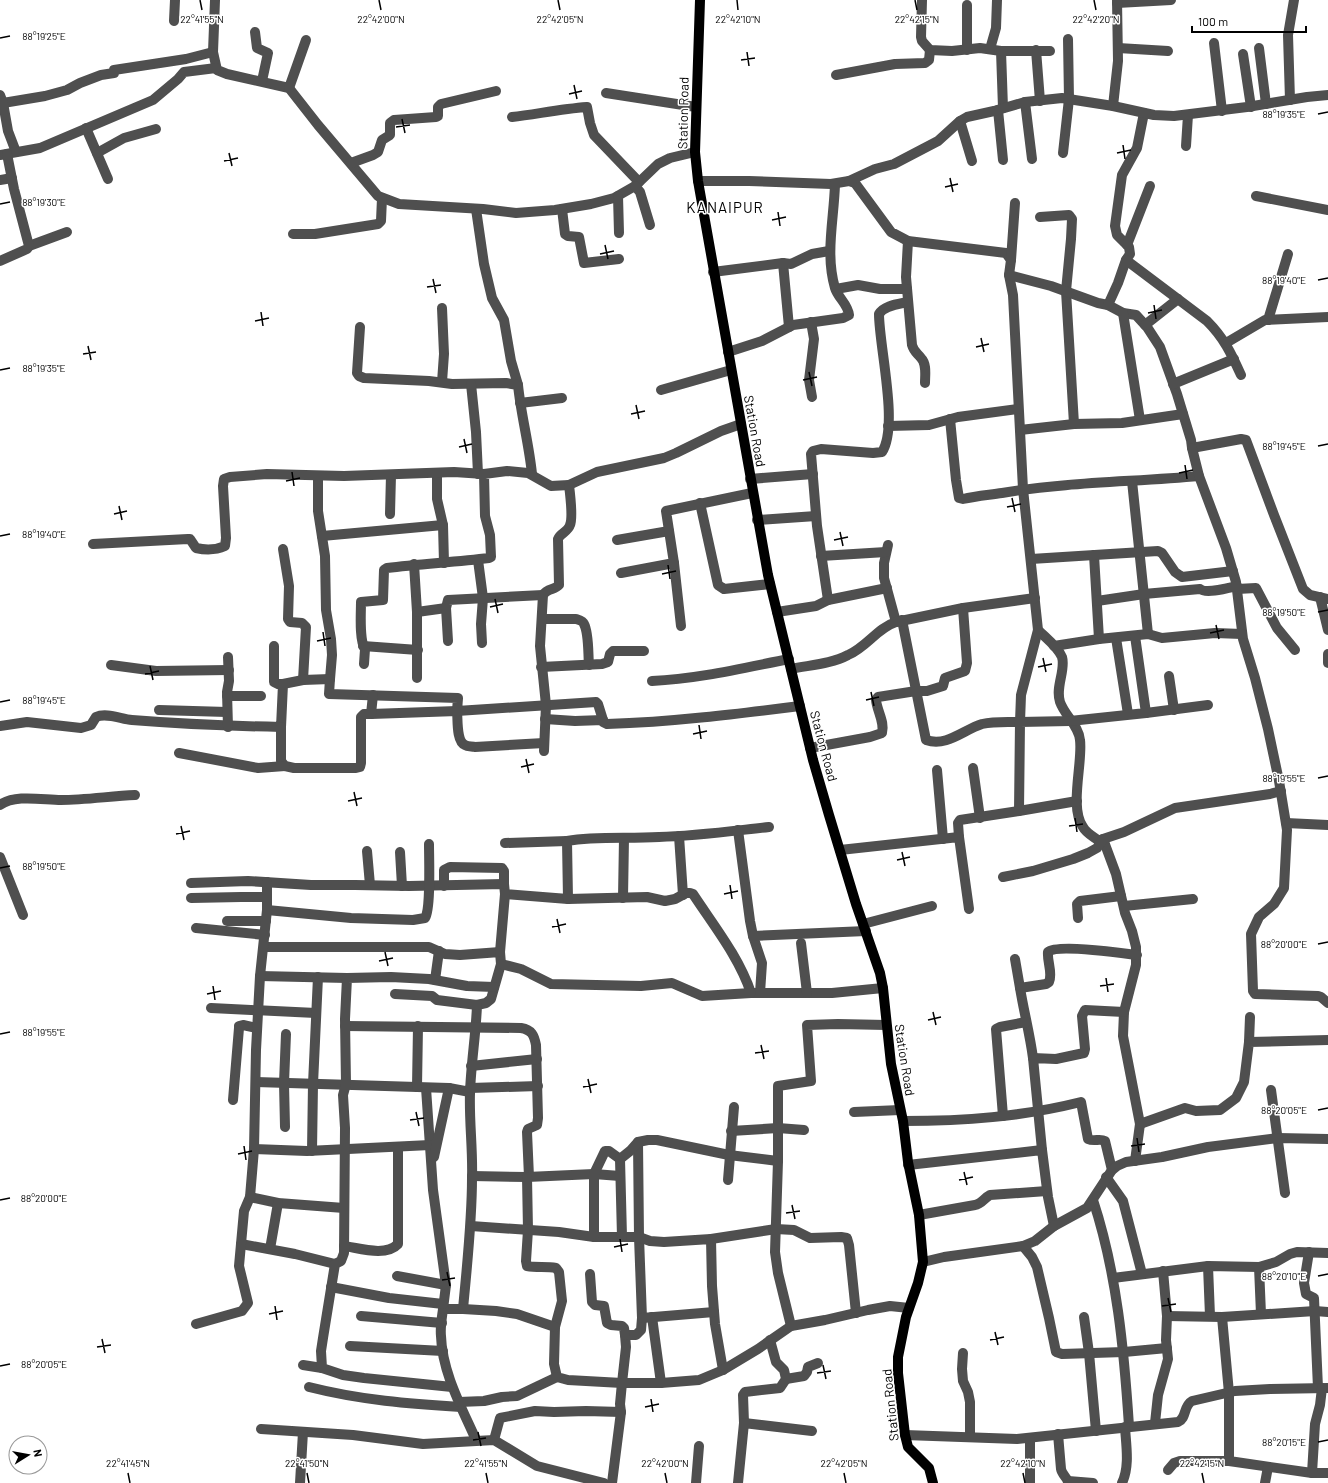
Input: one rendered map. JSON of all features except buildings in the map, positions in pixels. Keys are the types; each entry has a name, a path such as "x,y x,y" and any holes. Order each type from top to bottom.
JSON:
{"main road":[{"name":"Station Road","path":"700,0 695,152 698,181 752,493 770,584 810,748 840,850 884,988 886,1026 891,1064 903,1121 908,1165 919,1215 923,1262 918,1283 909,1308 897,1365 905,1435 908,1447 929,1468 933,1483"}],"street":[{"path":"174,21 175,0"},
{"path":"215,0 213,52 218,71 289,88 378,196 399,204 516,213 562,209 591,204 618,196 637,184 658,164 670,158 695,152"},
{"path":"922,0 921,37 922,41 930,50 943,52 980,48 1050,51"},
{"path":"990,49 996,28 996,0"},
{"path":"1113,106 1117,80 1117,1 1171,0"},
{"path":"1290,100 1288,34 1294,0"},
{"path":"967,5 968,50"},
{"path":"254,32 256,48 268,53 262,81"},
{"path":"1063,153 1069,99 1068,39"},
{"path":"289,88 306,40"},
{"path":"1214,43 1222,111"},
{"path":"1118,48 1168,51"},
{"path":"1259,48 1266,104"},
{"path":"836,75 895,64 925,63 930,60 930,50"},
{"path":"1001,50 1000,109 1003,160"},
{"path":"1036,50 1040,101"},
{"path":"29,246 12,178 8,154 8,131 2,99 45,96 67,90 80,83 101,76 114,73 114,70 186,59 213,52"},
{"path":"1243,54 1251,107"},
{"path":"8,154 40,148 153,100 178,80 184,72 216,68"},
{"path":"351,163 369,157 378,152 382,140 390,135 390,123 394,120 436,117 438,116 438,107 441,104 496,91"},
{"path":"606,93 696,107"},
{"path":"698,181 835,184 849,181 875,169 894,164 938,141 960,121 972,115 1025,102 1062,98 1113,106 1144,113 1174,116 1222,111 1328,95"},
{"path":"1025,102 1032,159"},
{"path":"512,117 562,109 587,107 594,135 637,184 650,224"},
{"path":"1108,305 1126,260 1130,254 1129,247 1117,235 1115,226 1122,175 1137,148 1144,113"},
{"path":"1186,146 1188,115"},
{"path":"960,121 972,161"},
{"path":"86,128 108,179"},
{"path":"97,153 124,138 156,129"},
{"path":"0,180 12,178"},
{"path":"849,181 855,183 891,232 908,241 1006,253 1011,260"},
{"path":"728,352 762,340 789,326 843,318 849,315 846,304 836,289 829,251 835,184"},
{"path":"1127,245 1150,186"},
{"path":"618,196 619,233"},
{"path":"1256,196 1328,210"},
{"path":"293,234 315,234 378,224 381,221 382,198"},
{"path":"1015,204 1011,260 1008,275 1013,295 1023,489 1038,630 1021,695 1019,811"},
{"path":"476,209 484,264 492,298 504,320 511,361 518,385 520,403 530,452 532,474"},
{"path":"562,209 565,234 568,236 579,237 584,262 619,258"},
{"path":"1040,217 1071,217 1071,239 1066,291 1074,424"},
{"path":"0,261 27,249 29,246 67,232"},
{"path":"908,241 906,265 912,345 914,351 922,358 925,365 925,383"},
{"path":"714,272 790,264 812,254 829,251"},
{"path":"1268,320 1288,254"},
{"path":"1126,260 1207,321 1226,343 1241,375"},
{"path":"783,264 789,326"},
{"path":"1008,275 1051,286 1098,303 1108,305 1123,313 1136,315 1160,347 1191,440 1198,476 1226,548 1233,571 1237,587 1242,634 1268,729 1286,823 1287,830 1284,888 1274,904 1259,917 1251,934 1253,991 1255,994 1318,996 1328,1003"},
{"path":"836,289 858,285 880,289 907,289"},
{"path":"1145,325 1178,298"},
{"path":"828,600 816,516 811,459 813,451 821,449 873,453 882,452 886,446 888,426 888,392 879,314 882,310 888,307 908,302"},
{"path":"442,308 444,354 442,382"},
{"path":"1123,313 1140,420"},
{"path":"1226,343 1262,321 1328,317"},
{"path":"811,322 814,340 809,380 812,397"},
{"path":"360,327 357,373 359,376 452,384 506,383 518,385"},
{"path":"1173,384 1234,359"},
{"path":"661,390 731,370"},
{"path":"364,664 365,649 363,646 360,615 361,602 383,600 384,570 387,568 414,564 478,560 489,558 491,554 490,535 485,516 471,384"},
{"path":"520,403 562,398"},
{"path":"888,426 929,425 950,419 1018,409"},
{"path":"1020,430 1074,424 1122,423 1183,414"},
{"path":"950,419 956,480 959,498 963,499 1023,489 1198,476"},
{"path":"93,544 188,539 196,548 222,548 226,543 223,486 225,478 266,474 318,476 437,473 481,474 507,471 532,474 551,486 569,484 597,472 664,458 721,431 741,424"},
{"path":"1192,448 1241,439 1246,440 1302,586 1307,593 1324,598 1328,630"},
{"path":"437,473 437,499 443,525 444,563"},
{"path":"390,514 391,474"},
{"path":"750,479 812,474"},
{"path":"318,476 318,511 325,556 326,610 332,655 329,694 458,698 457,711 459,737 465,746 544,747 544,719 546,705 541,667 540,643 543,595 546,591 557,588 560,585 558,539 568,529 571,522 569,484"},
{"path":"1132,481 1148,634"},
{"path":"681,626 674,563 666,511 752,493"},
{"path":"700,504 718,585 724,589 770,584"},
{"path":"758,520 816,516"},
{"path":"322,536 443,525"},
{"path":"617,540 669,531"},
{"path":"283,549 289,586 288,618 290,622 302,623 306,627 303,680"},
{"path":"821,556 887,549 884,563 884,578 899,621 916,690 926,740 932,742 947,740 982,724 1000,721 1070,721 1208,705"},
{"path":"1031,559 1158,551 1162,553 1174,572 1182,577 1233,571"},
{"path":"1094,555 1099,639"},
{"path":"478,560 483,598 481,624 482,643"},
{"path":"621,573 674,563"},
{"path":"414,564 417,612 417,678"},
{"path":"1097,601 1144,594 1200,589 1202,591 1207,591 1237,587 1256,588 1277,628 1295,650"},
{"path":"777,612 816,606 828,600 887,588"},
{"path":"448,641 446,601 448,600 543,595"},
{"path":"791,669 849,655 862,647 887,625 899,621 963,608 1035,598"},
{"path":"417,612 446,608"},
{"path":"810,748 870,737 882,733 883,726 876,704 878,697 916,690 927,691 944,686 945,678 965,671 967,663 963,608"},
{"path":"542,619 581,620 585,624 589,665"},
{"path":"1038,630 1054,646 1062,659 1059,696 1060,703 1070,721 1076,728 1080,739 1077,801 1080,822 1083,828 1099,840 1124,832 1175,808 1270,794 1281,791"},
{"path":"1054,646 1099,639 1148,634 1162,638 1214,633 1242,634"},
{"path":"1135,636 1146,713"},
{"path":"1116,638 1128,714"},
{"path":"274,646 275,684 303,680 330,679"},
{"path":"363,646 418,650"},
{"path":"541,667 606,663 613,651 644,651"},
{"path":"1328,654 1328,663"},
{"path":"228,656 228,726"},
{"path":"652,681 692,678 788,659"},
{"path":"111,665 156,671 229,670"},
{"path":"1168,676 1174,710"},
{"path":"283,684 281,761 285,766"},
{"path":"371,714 373,695"},
{"path":"227,696 261,696"},
{"path":"179,753 253,767 285,766 294,768 350,769 360,766 361,763 361,717 364,714 457,711 596,702 598,704 603,722 607,724 637,723 734,714 800,706"},
{"path":"159,710 227,712"},
{"path":"0,726 27,722 81,728 91,724 96,716 103,715 131,720 228,726 281,727"},
{"path":"544,719 575,721 603,720"},
{"path":"973,768 980,818"},
{"path":"937,770 943,839"},
{"path":"0,805 27,798 60,800 135,795"},
{"path":"969,908 959,837 958,823 960,820 980,818 1077,801"},
{"path":"1286,823 1328,825"},
{"path":"505,843 566,841 584,838 702,835 769,827"},
{"path":"738,830 753,936 762,962 756,993"},
{"path":"679,836 683,895"},
{"path":"840,850 959,837"},
{"path":"623,898 624,838"},
{"path":"1003,877 1073,859 1097,848 1103,839"},
{"path":"1103,839 1116,874 1122,901 1135,938 1137,955 1124,1012 1122,1036 1140,1124 1135,1161"},
{"path":"566,841 568,899"},
{"path":"267,910 351,918 425,918 427,914 429,886 429,844"},
{"path":"367,851 370,885"},
{"path":"400,852 402,886"},
{"path":"0,857 23,915"},
{"path":"395,994 432,996 437,1000 477,1005 489,1001 501,964 500,952 505,894 504,871 502,868 446,868 444,870 444,886"},
{"path":"191,883 248,881 311,885 402,886 504,884"},
{"path":"196,1324 242,1311 248,1303 239,1266 241,1229 244,1211 250,1197 254,1150 257,1028 260,976 267,910 267,882"},
{"path":"505,894 568,899 647,897 665,901 690,893 693,894 756,993"},
{"path":"191,898 241,896 267,897"},
{"path":"1078,918 1076,907 1080,901 1193,900"},
{"path":"753,936 865,927 932,906"},
{"path":"227,921 266,921"},
{"path":"196,928 265,934"},
{"path":"801,943 807,993"},
{"path":"264,947 429,947 444,954 460,955 500,952"},
{"path":"1020,988 1046,984 1049,982 1051,976 1048,965 1048,952 1053,949 1084,950 1137,955"},
{"path":"435,980 439,952"},
{"path":"1015,959 1034,1058 1040,1111 1042,1150 1054,1226"},
{"path":"501,964 521,969 551,984 641,986 672,983 702,996 756,993 832,993 884,988"},
{"path":"260,976 347,978 391,977 435,980 467,986 494,987"},
{"path":"312,1151 313,1084 318,977"},
{"path":"241,1244 335,1264 341,1261 344,1253 345,1149 343,1095 346,1084 347,978"},
{"path":"463,1309 471,1226 472,1176 470,1090 477,1005"},
{"path":"211,1008 316,1013"},
{"path":"1034,1058 1056,1059 1084,1053 1085,1049 1082,1016 1084,1010 1124,1012"},
{"path":"1140,1124 1185,1108 1196,1111 1220,1110 1236,1098 1244,1082 1249,1042 1250,1017"},
{"path":"1002,1116 996,1029 1026,1022"},
{"path":"791,1326 775,1252 778,1161 778,1086 811,1081 807,1025 838,1024 886,1026"},
{"path":"233,1100 239,1026 243,1025 257,1028"},
{"path":"346,1026 526,1029 534,1035 537,1059 538,1123 527,1132 528,1230 526,1260 527,1266 534,1268 549,1266 556,1268 560,1272 562,1301 555,1327 554,1364 557,1377"},
{"path":"418,1026 421,1087 430,1145 432,1190 446,1285 441,1336 443,1351 452,1386 476,1440"},
{"path":"286,1034 284,1083 286,1127"},
{"path":"1249,1042 1328,1040"},
{"path":"471,1066 537,1059"},
{"path":"256,1082 346,1084 470,1090 538,1086"},
{"path":"432,1165 449,1088"},
{"path":"1271,1090 1286,1193"},
{"path":"903,1121 958,1121 1040,1111 1081,1102 1088,1139 1091,1141 1105,1141 1109,1174 1123,1201 1142,1274"},
{"path":"728,1180 734,1106"},
{"path":"854,1112 900,1110"},
{"path":"732,1131 778,1128 804,1130"},
{"path":"923,1262 944,1257 1023,1246 1042,1237 1054,1226 1087,1208 1109,1174 1117,1166 1126,1162 1208,1147 1278,1138 1328,1139"},
{"path":"620,1159 638,1142 657,1140 729,1155 778,1161"},
{"path":"638,1142 638,1237 647,1318 661,1383"},
{"path":"254,1150 287,1152 430,1145"},
{"path":"344,1246 380,1251 395,1247 398,1244 398,1147"},
{"path":"908,1165 1042,1150"},
{"path":"594,1237 594,1174 605,1151 609,1151 620,1159"},
{"path":"620,1159 622,1237"},
{"path":"472,1176 528,1177 594,1174 620,1176"},
{"path":"919,1215 975,1205 990,1195 1048,1191"},
{"path":"250,1197 278,1203 344,1208"},
{"path":"1093,1200 1101,1225 1113,1278 1124,1352 1127,1426 1126,1468 1122,1483"},
{"path":"270,1249 278,1203"},
{"path":"471,1226 559,1232 594,1237 638,1237 650,1241 664,1242 711,1239 776,1229 794,1230 810,1238 847,1238 856,1313"},
{"path":"711,1239 714,1312 723,1370"},
{"path":"1023,1246 1032,1257 1037,1267 1050,1318 1056,1352 1062,1354 1124,1352 1167,1348"},
{"path":"1113,1278 1208,1266 1259,1267 1276,1262 1290,1254 1309,1252 1328,1253"},
{"path":"1309,1252 1304,1283 1306,1294 1314,1298 1323,1388 1315,1424 1312,1473"},
{"path":"322,1368 321,1356 323,1338 335,1264"},
{"path":"1208,1266 1210,1316"},
{"path":"1259,1267 1261,1314"},
{"path":"1155,1423 1158,1395 1167,1364 1167,1316 1163,1271"},
{"path":"590,1274 592,1302 595,1305 604,1306 607,1323 611,1326 622,1326 624,1328 625,1335 626,1347 620,1404 621,1412 612,1483"},
{"path":"397,1276 446,1285"},
{"path":"331,1287 443,1307 517,1314 555,1327"},
{"path":"309,1387 360,1398 403,1404 460,1405 502,1397 517,1396 557,1377 568,1380 622,1383 661,1383 699,1380 723,1370 758,1349 791,1326 890,1306 909,1308"},
{"path":"1167,1316 1222,1317 1315,1311 1328,1312"},
{"path":"647,1318 714,1312"},
{"path":"361,1316 442,1323"},
{"path":"1084,1317 1096,1430"},
{"path":"1222,1317 1229,1392 1229,1461"},
{"path":"625,1335 636,1335 641,1330 647,1318"},
{"path":"738,1483 744,1423 743,1395 745,1392 780,1388 786,1378 784,1370 776,1362 770,1340"},
{"path":"350,1346 443,1351"},
{"path":"963,1353 963,1381 968,1392 970,1402 970,1437"},
{"path":"786,1378 804,1376 808,1367 818,1363"},
{"path":"303,1365 322,1368 343,1375 364,1378 452,1386"},
{"path":"905,1435 1017,1439 1030,1438 1180,1421 1183,1418 1189,1402 1229,1392 1270,1389 1323,1388"},
{"path":"494,1440 500,1418 535,1411 621,1412"},
{"path":"744,1423 812,1431"},
{"path":"261,1429 352,1435 423,1444 494,1440 537,1466 604,1483"},
{"path":"300,1483 303,1432"},
{"path":"1058,1434 1061,1470 1068,1482 1093,1483"},
{"path":"1030,1438 1030,1483"},
{"path":"696,1483 699,1446"},
{"path":"1168,1470 1174,1463 1180,1461 1229,1461 1312,1473 1328,1473"},
{"path":"1265,1483 1268,1467"}],"district":[{"name":"KANAIPUR","path":"725,208"}]}
